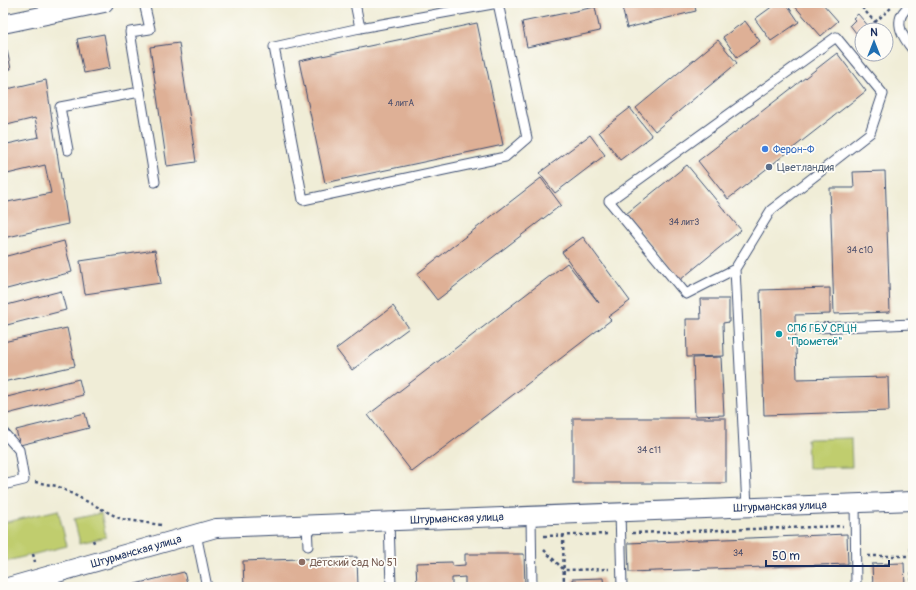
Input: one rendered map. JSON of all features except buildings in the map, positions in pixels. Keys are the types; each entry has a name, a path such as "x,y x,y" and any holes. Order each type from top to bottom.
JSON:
{"street":[{"path":"3,24 104,3"},
{"name":"Штурманская улица","path":"8,587 216,528 855,503 911,506"}],"lane":[{"path":"144,3 150,29 130,32 155,182"},
{"path":"355,3 360,28"},
{"path":"498,3 527,138 505,157 304,200 274,47 360,28 498,3"},
{"path":"913,4 909,5 902,13 900,27 904,39 913,50"},
{"path":"735,269 686,294 609,201 836,37 884,94 870,133 772,210 735,269 747,507"},
{"path":"68,150 60,107 140,92"},
{"path":"817,328 913,324"},
{"path":"3,432 19,450 24,480 3,485"},
{"path":"855,503 856,587"},
{"path":"620,512 622,587"},
{"path":"531,516 532,587"},
{"path":"389,521 391,587"},
{"path":"307,524 308,546"},
{"path":"196,534 207,587"}],"path":[{"path":"858,3 875,22 896,3"},
{"path":"24,480 57,486 121,519 168,526"},
{"path":"911,506 912,587"},
{"path":"531,536 855,525"},
{"path":"563,535 564,587"},
{"path":"531,536 564,570 621,569"},
{"path":"856,556 912,556"}],"green space":[{"path":"851,438 852,467 808,468 807,439"},
{"path":"58,510 67,546 3,562 3,523"},
{"path":"101,513 106,537 80,543 74,519"}],"place":[{"name":"Ферон-Ф","path":"765,149"},
{"name":"Цветландия","path":"769,167"},
{"name":"СПб ГБУ СРЦН \"Прометей\"","path":"779,334"},
{"name":"Детский сад № 51","path":"302,562"}]}
